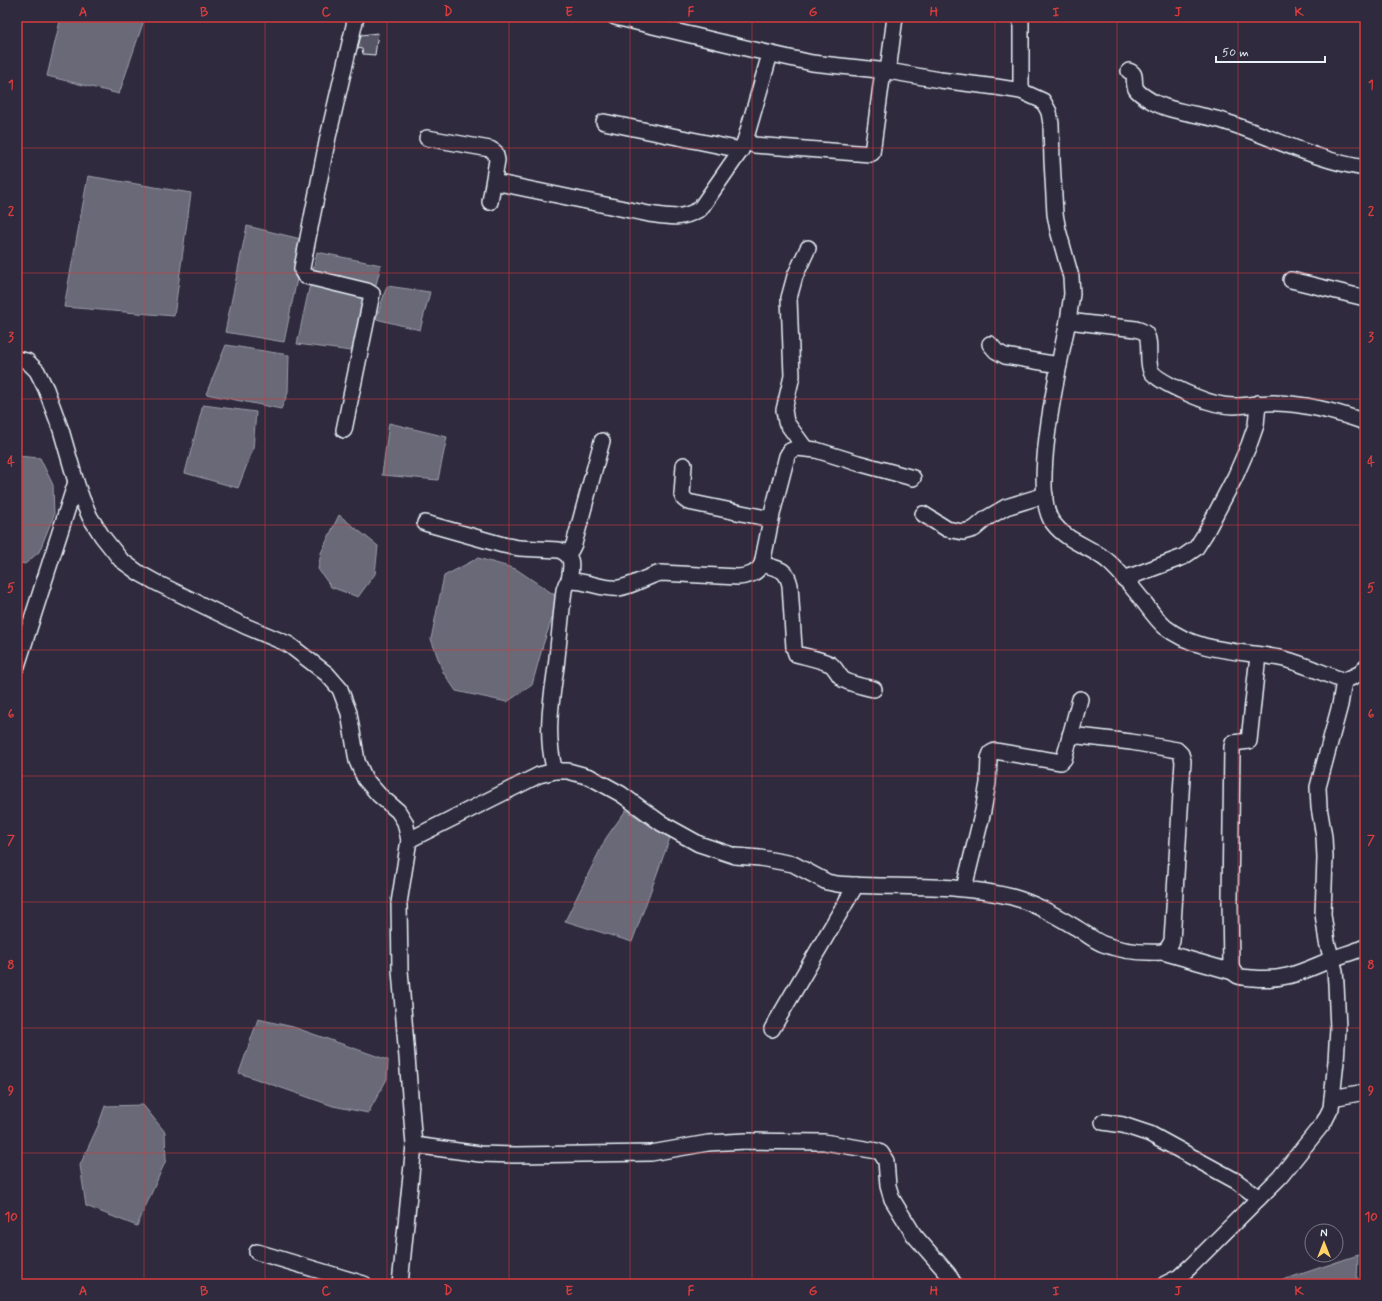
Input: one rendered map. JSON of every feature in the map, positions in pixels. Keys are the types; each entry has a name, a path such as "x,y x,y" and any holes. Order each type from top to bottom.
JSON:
{"street":[{"path":"344,430 372,294 368,291 305,276 302,268 328,137 356,17"},
{"path":"615,17 667,23 770,54 812,62 1021,91 1043,102 1049,112 1051,124 1055,214 1071,283 1072,294 1053,395 1046,448 1045,505 1052,522 1061,532 1074,541 1102,555 1124,578 1165,627 1198,645 1284,660 1344,681 1361,673 1365,668"},
{"path":"604,122 743,145 870,154 872,153 895,17"},
{"path":"1021,17 1021,91"},
{"path":"494,182 648,214 674,218 690,215 700,209 743,145 770,54"},
{"path":"1128,71 1133,73 1135,76 1136,89 1152,102 1166,107 1212,117 1336,162 1365,168"},
{"path":"427,138 490,149 495,152 497,160 490,202"},
{"path":"805,448 786,422 784,410 792,376 789,298 795,276 808,248"},
{"path":"1291,280 1365,298"},
{"path":"1068,321 1136,329 1145,333 1147,337 1148,362 1152,372 1160,378 1194,396 1216,404 1234,406 1276,403 1328,410 1365,422"},
{"path":"990,344 996,351 1005,356 1059,365"},
{"path":"17,359 27,361 37,370 46,389 61,430 76,482 90,517 102,536 121,560 139,573 157,583 245,626 288,644 327,674 340,689 349,713 357,761 365,779 379,795 398,811 405,822 409,840 399,903 400,970 414,1144 400,1284"},
{"path":"1124,578 1183,557 1196,548 1235,477 1249,445 1256,425 1258,404"},
{"path":"565,552 571,550 574,544 602,441"},
{"path":"569,581 619,588 661,572 738,577 754,573 762,564 771,519 787,456 790,451 797,448 816,450 913,478"},
{"path":"684,465 682,495 688,502 771,519"},
{"path":"17,666 76,482"},
{"path":"923,514 947,529 963,532 974,529 987,518 1006,507 1045,495"},
{"path":"424,524 503,545 519,548 559,550 565,552 570,557 571,564 569,581 564,590 550,718 549,741 551,758 555,771"},
{"path":"762,564 784,571 788,576 794,648 796,654 829,664 834,667 836,672 844,680 874,689"},
{"path":"1233,972 1231,966 1230,901 1232,747 1233,743 1249,741 1258,655"},
{"path":"1165,1284 1179,1276 1191,1266 1280,1177 1324,1122 1331,1108 1338,1029 1335,971 1328,942 1324,914 1325,851 1318,787 1340,705 1344,681"},
{"path":"964,888 983,811 988,783 989,758 991,753 995,751 1061,762 1064,759 1080,700"},
{"path":"1070,735 1131,742 1177,750 1181,754 1183,761 1172,941 1168,948 1163,952"},
{"path":"409,840 539,775 555,771 568,771 590,777 621,794 661,823 706,846 735,856 760,858 793,864 827,882 856,885 964,888 1013,897 1035,905 1102,944 1128,950 1163,952 1233,972 1237,976 1246,978 1281,978 1297,974 1365,946"},
{"path":"772,1029 856,885"},
{"path":"1332,1098 1365,1092"},
{"path":"1103,1122 1123,1125 1150,1134 1236,1181 1259,1198"},
{"path":"414,1144 480,1154 516,1155 651,1153 708,1143 746,1141 824,1142 877,1150 882,1153 886,1161 888,1186 892,1199 914,1235 948,1274 954,1284"},
{"path":"257,1252 364,1284"}],"water":[{"path":"61,17 145,17 119,94 47,76"},
{"path":"88,176 191,193 174,316 64,307"},
{"path":"247,226 305,240 284,342 225,332"},
{"path":"317,252 381,265 359,352 297,344"},
{"path":"387,286 430,292 420,330 376,319"},
{"path":"226,345 289,355 288,393 281,409 206,394"},
{"path":"203,405 256,412 253,449 238,488 185,473"},
{"path":"389,423 447,437 438,480 382,475"},
{"path":"17,456 40,458 53,485 54,515 39,552 25,564 17,562"},
{"path":"339,515 378,546 375,574 358,597 331,587 318,569 321,553"},
{"path":"478,558 516,569 559,598 543,645 532,685 507,702 456,691 443,672 431,639 444,576"},
{"path":"626,810 670,838 632,942 565,921 606,838"},
{"path":"258,1019 293,1027 388,1060 387,1079 368,1113 333,1106 239,1073"},
{"path":"143,1105 165,1132 166,1160 137,1226 86,1206 80,1165 98,1126 105,1106"},
{"path":"1358,1255 1357,1284 1267,1284 1334,1263 1344,1263 1344,1260"}],"building":[{"path":"378,33 375,55 363,54 362,49 358,48 361,35"}]}
